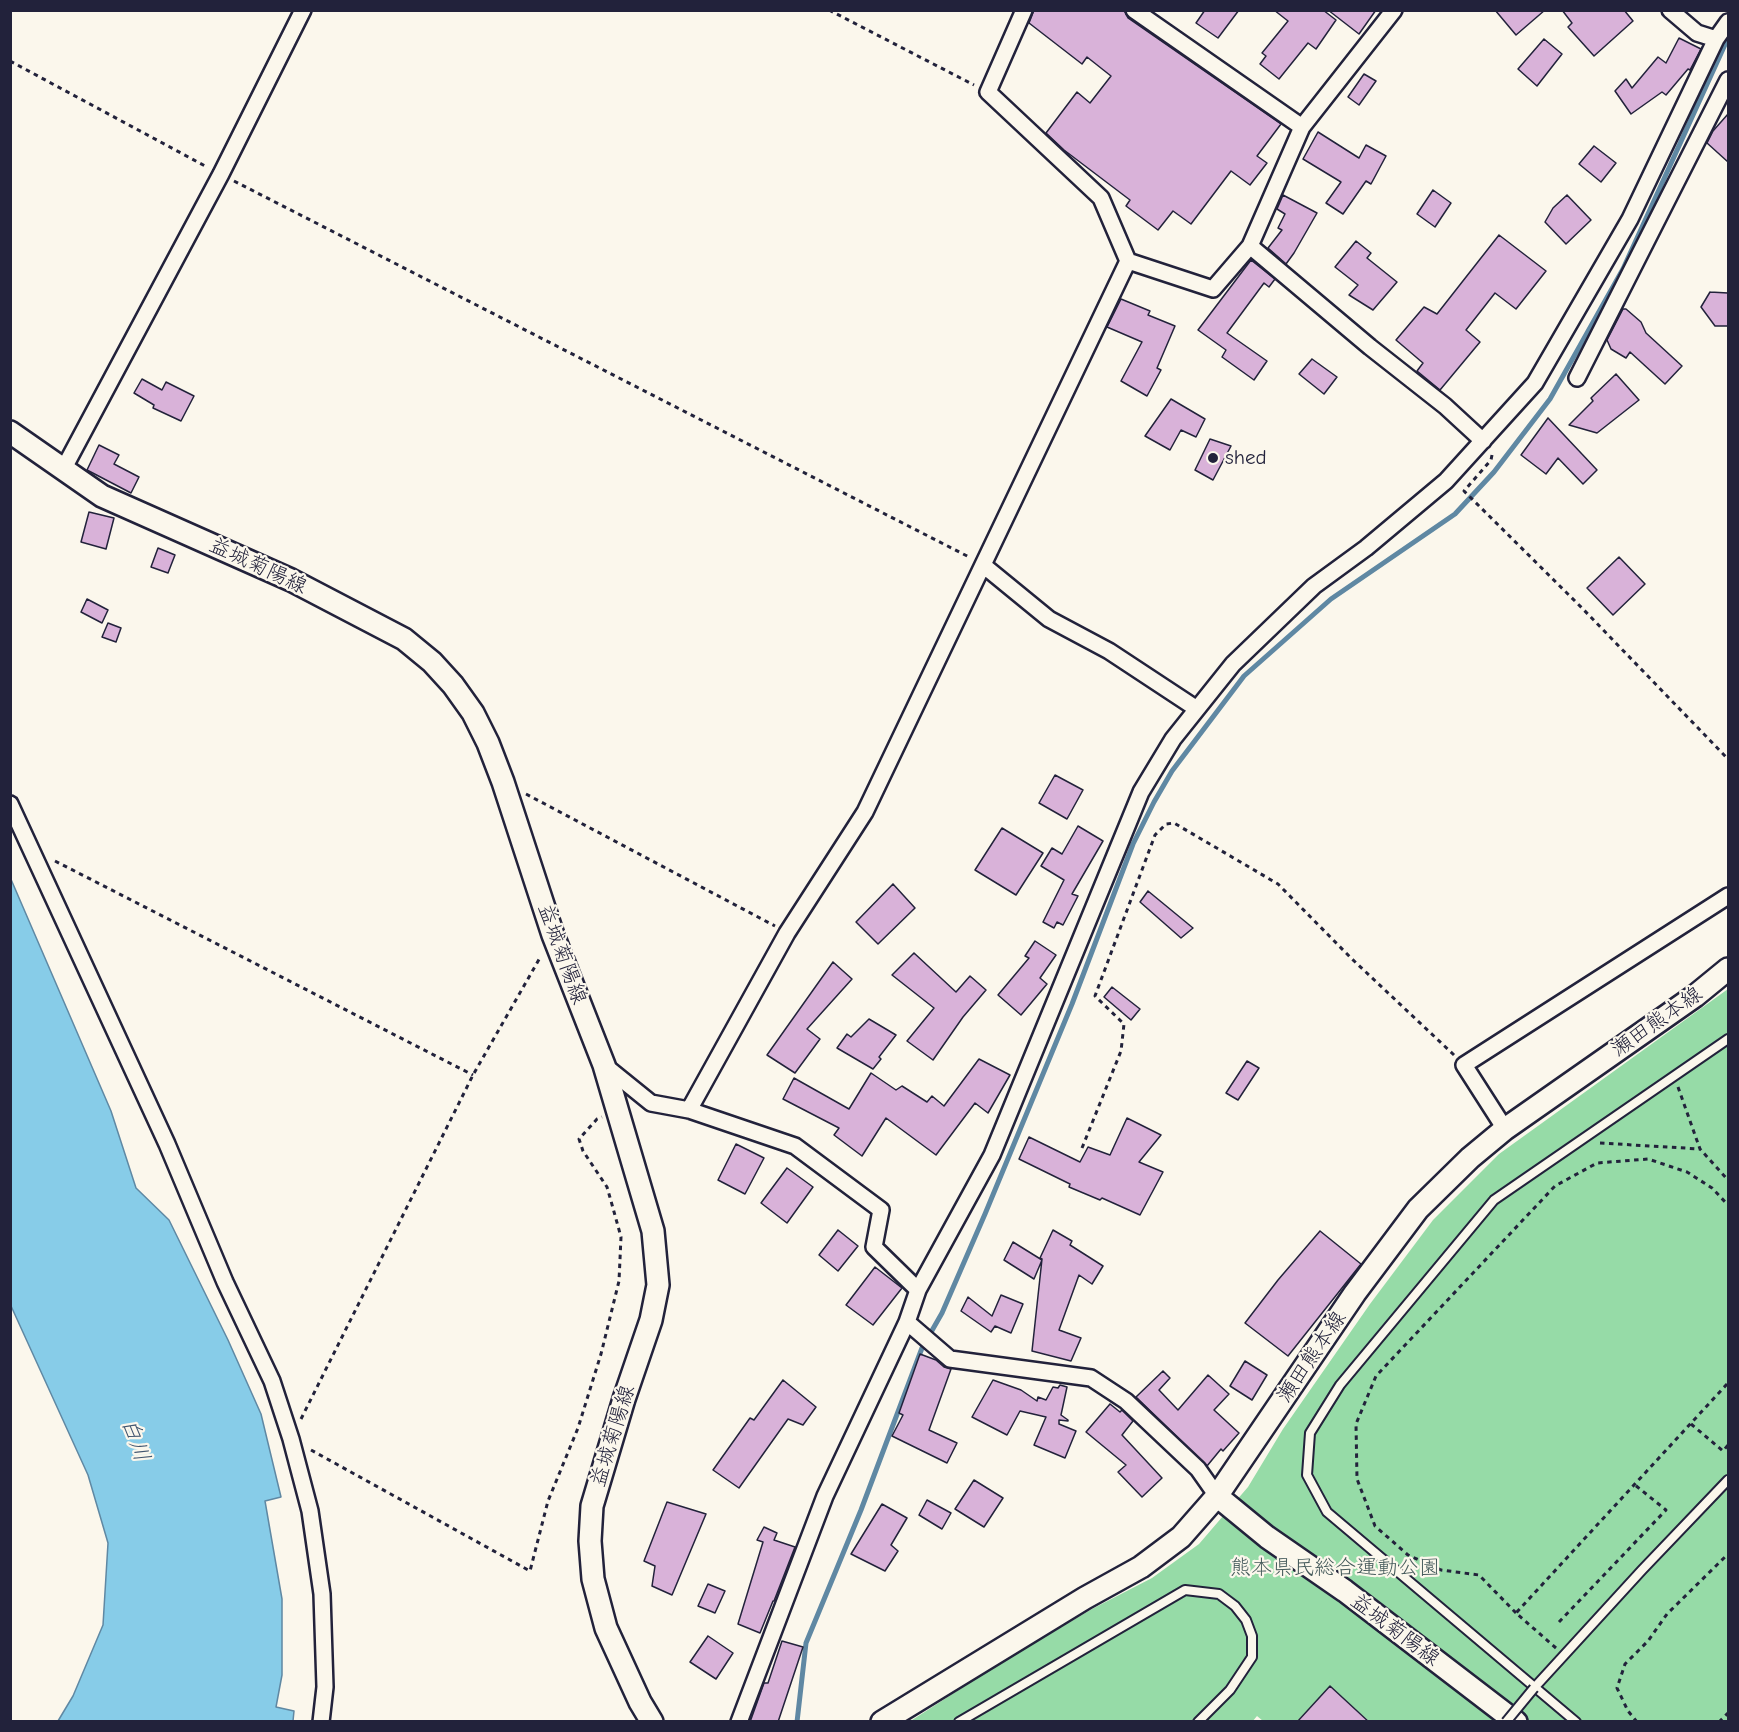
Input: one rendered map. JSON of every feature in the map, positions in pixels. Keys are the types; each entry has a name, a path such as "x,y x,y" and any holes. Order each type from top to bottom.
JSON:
{"main road":[{"name":"益城菊陽線","path":"10,432 102,496 291,580 404,639 432,662 453,685 473,713 488,743 553,934 604,1065 653,1231 658,1285 651,1320 592,1506 590,1541 593,1579 606,1628 640,1702 652,1722"},
{"name":"瀬田熊本線","path":"882,1722 1085,1598 1141,1567 1181,1537 1217,1496 1355,1293 1418,1209 1470,1158 1505,1129 1695,996 1728,969"},
{"name":"益城菊陽線","path":"1217,1496 1267,1537 1345,1591 1516,1722"}],"street":[{"path":"64,468 222,174 303,10"},
{"path":"1024,10 988,92 1101,198 1128,261 1213,289 1250,246 1302,127 1394,10"},
{"path":"1134,10 1302,127"},
{"path":"1670,10 1697,33 1716,39"},
{"path":"739,1722 825,1496 908,1322 918,1290 992,1155 1141,792 1173,739 1233,664 1314,586 1366,548 1446,481 1535,382 1624,229 1716,39 1728,22"},
{"path":"1577,378 1728,80"},
{"path":"1250,246 1370,347 1445,406 1483,441"},
{"path":"689,1110 787,933 865,812 1128,261"},
{"path":"983,565 1049,619 1109,651 1197,709"},
{"path":"10,804 167,1144 225,1282 272,1381 291,1439 310,1510 322,1594 325,1687 321,1722"},
{"path":"1505,1129 1464,1065 1728,896"},
{"path":"604,1065 651,1103 689,1110 795,1146 881,1210 874,1246 918,1290"},
{"path":"908,1322 950,1359 1091,1378 1126,1401 1198,1469 1217,1496"}],"lane":[{"path":"1576,1722 1534,1689 1327,1512 1307,1475 1310,1433 1340,1385 1494,1200 1728,1039"},
{"path":"1506,1722 1642,1569 1728,1480"},
{"path":"960,1722 1185,1590 1219,1594 1235,1606 1246,1620 1252,1636 1252,1657 1230,1690 1198,1722"}],"path":[{"path":"829,10 988,92"},
{"path":"10,61 222,174 983,565"},
{"path":"1483,441 1492,452 1491,460 1464,491 1582,608 1728,759"},
{"path":"503,782 787,933"},
{"path":"1082,1148 1121,1051 1124,1024 1095,996 1155,835 1166,824 1174,824 1278,884 1352,959 1464,1065"},
{"path":"30,849 473,1075"},
{"path":"553,934 473,1075 291,1439 530,1571 548,1501 578,1428 601,1354 619,1281 621,1237 609,1194 607,1187 583,1151 579,1139 597,1119 617,1110"},
{"path":"1675,1077 1700,1149 1728,1180"},
{"path":"1580,1142 1700,1149"},
{"path":"1564,1656 1515,1613 1479,1575 1441,1570 1407,1555 1376,1526 1357,1479 1356,1424 1376,1376 1555,1186 1597,1163 1648,1159 1687,1172 1712,1188 1728,1205"},
{"path":"1515,1613 1728,1383"},
{"path":"1691,1424 1723,1451 1728,1445"},
{"path":"1559,1622 1666,1510 1635,1485"},
{"path":"1637,1722 1617,1688 1625,1664 1648,1641 1667,1614 1728,1554"},
{"path":"1719,1722 1728,1713"}],"green space":[{"name":"熊本県民総合運動公園","path":"1728,989 1728,1721 1369,1721 1330,1686 1297,1721 1263,1721 1257,1716 1252,1722 909,1722 999,1664 1092,1609 1152,1578 1199,1544 1248,1487 1283,1429 1370,1304 1433,1220 1499,1154"}],"water":[{"name":"白川","path":"10,877 111,1111 136,1188 169,1220 228,1340 261,1414 281,1497 265,1501 282,1599 282,1675 276,1707 294,1711 293,1721 58,1721 73,1696 103,1625 108,1543 88,1475 11,1306"}],"building":[{"path":"1034,10 1124,10 1128,18 1281,124 1257,156 1267,163 1250,185 1231,171 1191,224 1173,211 1158,230 1126,206 1130,200 1064,150 1046,133 1077,92 1090,103 1111,76 1087,57 1082,64 1029,23"},
{"path":"1205,10 1239,10 1218,38 1196,23"},
{"path":"1274,10 1323,10 1336,20 1316,49 1308,43 1279,79 1260,64 1266,56 1262,53 1288,21"},
{"path":"1328,10 1376,10 1359,34"},
{"path":"1495,10 1545,10 1516,35"},
{"path":"1562,10 1624,10 1633,21 1594,56 1568,27 1572,23"},
{"path":"1679,38 1701,49 1690,70 1688,69 1666,95 1662,92 1631,114 1615,91 1626,79 1632,88 1658,57 1666,63"},
{"path":"1544,39 1562,54 1537,86 1518,69"},
{"path":"1364,74 1376,81 1359,105 1348,97"},
{"path":"1728,114 1728,162 1707,143 1713,131"},
{"path":"1318,132 1359,158 1366,145 1386,156 1371,184 1366,181 1343,214 1326,203 1341,182 1303,159"},
{"path":"1594,146 1616,163 1601,182 1579,164"},
{"path":"1433,190 1451,203 1435,227 1417,214"},
{"path":"1283,195 1317,213 1286,264 1268,248 1282,230 1278,228 1285,214 1277,209"},
{"path":"1567,195 1591,220 1566,244 1545,222 1553,208"},
{"path":"1499,235 1546,271 1516,309 1495,293 1466,330 1480,342 1440,390 1417,371 1423,363 1396,340 1424,307 1437,314"},
{"path":"1356,241 1371,253 1367,258 1397,282 1373,310 1349,295 1358,285 1335,267"},
{"path":"1251,260 1275,279 1269,287 1264,283 1227,333 1267,361 1254,380 1222,357 1226,350 1198,330"},
{"path":"1710,292 1728,293 1728,326 1715,326 1701,307"},
{"path":"1121,299 1150,311 1148,315 1175,326 1157,368 1161,370 1147,396 1121,381 1142,342 1107,327"},
{"path":"1623,309 1641,322 1646,333 1682,366 1665,384 1630,352 1626,358 1611,349 1607,340"},
{"path":"1312,359 1337,377 1324,394 1299,374"},
{"path":"1616,374 1639,400 1597,433 1569,425 1593,401 1591,398"},
{"path":"142,379 162,390 166,382 194,396 181,421 153,408 154,405 134,393"},
{"path":"1171,399 1205,419 1196,437 1181,430 1170,450 1145,436"},
{"path":"1548,418 1597,470 1583,484 1558,458 1546,474 1521,455"},
{"name":"shed","path":"1210,439 1231,446 1213,480 1195,470"},
{"path":"99,445 119,455 114,464 139,477 131,493 87,470"},
{"path":"89,512 114,518 106,549 81,542"},
{"path":"158,548 175,555 168,573 151,567"},
{"path":"1619,557 1645,584 1613,615 1587,588"},
{"path":"87,599 108,610 102,623 81,612"},
{"path":"108,623 121,628 116,642 102,637"},
{"path":"1055,775 1083,790 1067,819 1039,803"},
{"path":"1078,826 1103,841 1072,894 1078,896 1063,925 1057,922 1054,928 1043,922 1064,880 1041,866 1052,848 1062,854"},
{"path":"1002,828 1043,853 1016,895 975,870"},
{"path":"893,884 915,908 878,944 856,922"},
{"path":"1148,891 1193,928 1181,938 1140,902"},
{"path":"1035,941 1056,955 1040,978 1047,984 1021,1015 998,995 1029,958 1025,956"},
{"path":"914,953 956,992 970,976 986,990 963,1017 933,1060 907,1041 934,1008 892,975"},
{"path":"833,962 852,979 807,1029 820,1039 795,1073 767,1055"},
{"path":"1112,987 1140,1009 1131,1020 1104,997"},
{"path":"869,1019 896,1035 873,1069 837,1048 847,1034 851,1037"},
{"path":"979,1059 1010,1075 988,1113 975,1103 936,1155 886,1118 862,1156 834,1135 839,1128 783,1099 794,1078 849,1109 871,1073 896,1090 902,1086 927,1102 932,1096 944,1106"},
{"path":"1247,1061 1259,1068 1238,1100 1226,1093"},
{"path":"1127,1118 1161,1135 1139,1162 1163,1172 1140,1215 1102,1198 1100,1200 1069,1187 1070,1184 1019,1159 1029,1137 1080,1162 1088,1147 1110,1155"},
{"path":"736,1144 764,1158 745,1194 718,1180"},
{"path":"787,1168 813,1187 787,1223 761,1203"},
{"path":"838,1230 858,1246 838,1271 819,1255"},
{"path":"1053,1230 1072,1241 1070,1245 1103,1266 1092,1284 1079,1275 1059,1330 1081,1338 1071,1361 1032,1351 1042,1259 1040,1258"},
{"path":"1320,1231 1361,1264 1288,1356 1245,1323"},
{"path":"1013,1242 1042,1260 1034,1279 1004,1260"},
{"path":"875,1267 902,1288 873,1325 846,1305"},
{"path":"1001,1295 1023,1304 1011,1333 995,1326 991,1332 961,1311 968,1297 992,1316"},
{"path":"920,1354 951,1369 929,1430 957,1443 947,1463 892,1436 903,1415 899,1413"},
{"path":"1245,1361 1267,1375 1252,1400 1230,1386"},
{"path":"1163,1371 1170,1378 1159,1390 1178,1410 1208,1375 1229,1394 1214,1410 1239,1433 1207,1466 1136,1397"},
{"path":"783,1380 816,1407 803,1425 788,1419 739,1488 713,1470 750,1418 754,1420"},
{"path":"993,1380 1021,1390 1037,1401 1038,1397 1046,1400 1053,1387 1058,1388 1060,1385 1067,1387 1061,1415 1068,1421 1059,1420 1059,1424 1076,1431 1065,1458 1034,1445 1046,1417 1020,1411 1007,1435 972,1417"},
{"path":"1110,1404 1120,1412 1122,1410 1133,1421 1122,1435 1162,1478 1142,1497 1118,1472 1126,1465 1086,1432"},
{"path":"974,1480 1003,1498 984,1527 955,1509"},
{"path":"927,1500 951,1513 942,1529 919,1515"},
{"path":"667,1502 706,1514 672,1595 652,1586 655,1566 644,1561"},
{"path":"882,1504 907,1518 891,1545 898,1551 885,1571 851,1554"},
{"path":"764,1527 777,1533 774,1540 795,1547 760,1633 738,1624 763,1542 757,1540"},
{"path":"708,1584 725,1591 715,1613 698,1606"},
{"path":"708,1636 733,1653 716,1679 690,1662"},
{"path":"782,1641 803,1647 778,1722 750,1722 764,1683 768,1683"},
{"path":"1330,1686 1369,1722 1297,1722"}],"waterway":[{"path":"797,1722 806,1643 861,1510 922,1348 942,1313 985,1214 1072,1004 1133,844 1154,802 1172,771 1244,676 1331,599 1455,514 1494,472 1550,399 1623,269 1728,38"}],"place":[{"name":"shed","path":"1213,458"}]}
